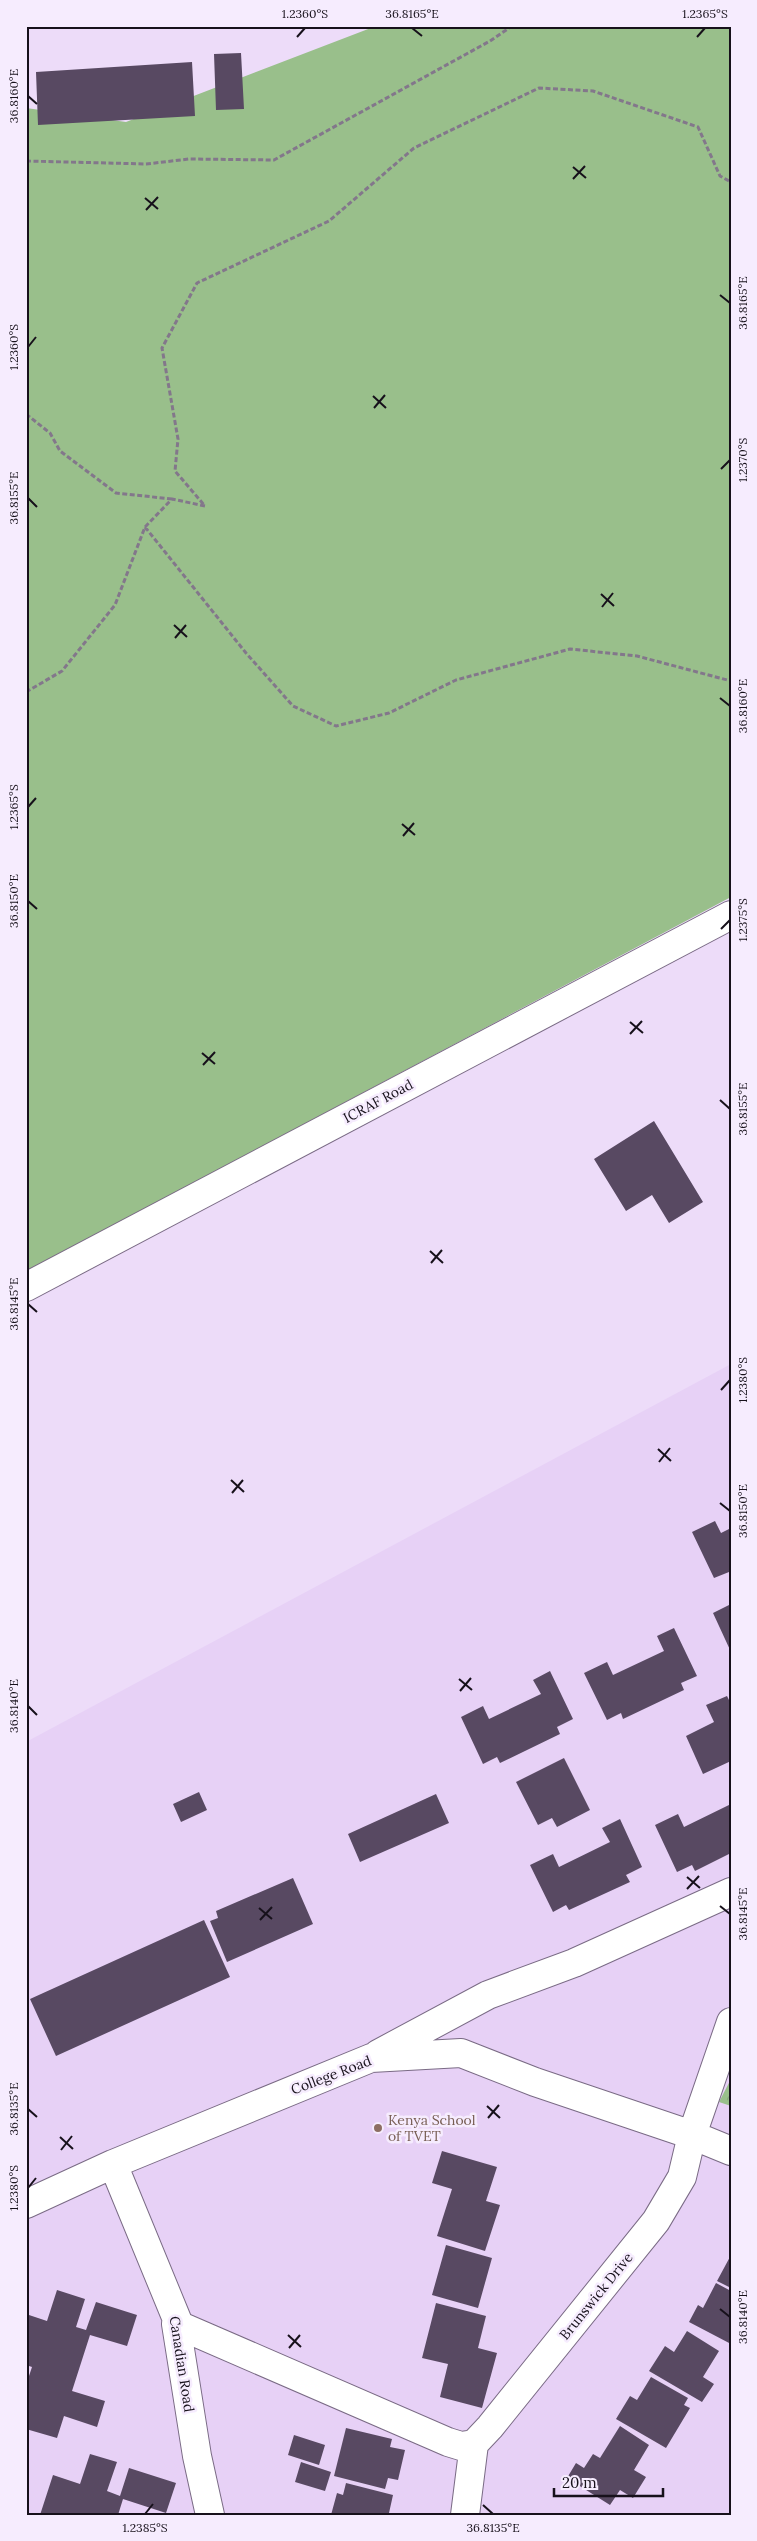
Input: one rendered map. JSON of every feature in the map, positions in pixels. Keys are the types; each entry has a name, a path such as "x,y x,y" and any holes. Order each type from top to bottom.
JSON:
{"street":[{"name":"ICRAF Road","path":"26,1287 731,915"},
{"path":"371,2058 488,1995 574,1963 731,1892"},
{"name":"Brunswick Drive","path":"474,2444 490,2427 656,2222 682,2177 692,2135 731,2022"},
{"name":"College Road","path":"26,2204 113,2164 371,2058 461,2053 535,2082 692,2135 731,2151"},
{"name":"Canadian Road","path":"113,2164 178,2322 176,2324 197,2456 210,2515"},
{"path":"176,2324 448,2442 461,2446 474,2444 465,2515"}],"path":[{"path":"26,161 146,164 189,159 274,160 512,26"},
{"path":"26,414 50,433 60,451 116,493 205,506 175,471 178,439 162,348 197,283 329,221 414,148 539,88 593,91 698,127 720,176 731,182"},
{"path":"26,692 62,671 115,605 145,527 172,500"},
{"path":"145,527 246,653 293,706 336,726 389,713 456,680 570,649 637,656 731,681"}],"shaded area":[{"name":"Kenya School of TVET","path":"731,1364 731,2515 26,2515 26,1742"}],"green space":[{"path":"376,26 731,26 731,897 26,1272 26,108 126,122"},
{"path":"731,2079 731,2106 719,2102"}],"building":[{"path":"241,53 244,109 216,110 214,54"},
{"path":"192,62 195,116 38,125 36,72"},
{"path":"654,1121 703,1202 669,1223 652,1195 626,1211 594,1159"},
{"path":"715,1521 721,1533 731,1528 731,1576 729,1572 714,1578 692,1532"},
{"path":"731,1604 731,1652 713,1613"},
{"path":"674,1628 697,1676 681,1683 684,1690 623,1719 621,1713 607,1720 584,1673 607,1662 613,1675 664,1651 657,1636"},
{"path":"550,1671 573,1719 557,1727 560,1734 500,1763 497,1757 483,1764 461,1717 483,1706 489,1719 541,1694 533,1680"},
{"path":"727,1696 731,1704 731,1761 703,1774 686,1736 714,1722 706,1705"},
{"path":"564,1758 590,1810 557,1827 552,1818 538,1825 516,1782"},
{"path":"199,1792 207,1810 181,1822 173,1804"},
{"path":"436,1794 449,1823 360,1862 348,1834"},
{"path":"731,1804 731,1853 695,1871 692,1865 677,1872 655,1825 678,1814 684,1827"},
{"path":"620,1819 642,1867 626,1875 630,1882 569,1910 566,1905 553,1912 530,1865 553,1854 559,1867 610,1842 602,1828"},
{"path":"293,1878 313,1924 227,1962 210,1921 218,1918 216,1911"},
{"path":"204,1920 230,1977 56,2056 30,1999"},
{"path":"442,2151 497,2167 486,2201 500,2205 485,2251 437,2236 452,2189 432,2183"},
{"path":"446,2245 492,2258 478,2308 432,2295"},
{"path":"731,2255 731,2288 717,2281"},
{"path":"716,2283 731,2291 731,2344 689,2322 698,2305 703,2308"},
{"path":"57,2290 85,2299 76,2327 86,2330 96,2302 137,2315 127,2346 90,2335 72,2391 105,2401 97,2427 64,2416 57,2438 26,2429 26,2385 32,2367 26,2365 26,2314 47,2321"},
{"path":"436,2303 486,2316 478,2348 497,2353 482,2408 440,2397 448,2364 422,2358"},
{"path":"687,2331 719,2351 703,2377 714,2384 702,2402 649,2371 665,2346 674,2352"},
{"path":"651,2377 688,2398 684,2405 690,2408 666,2448 616,2419 630,2396 637,2400"},
{"path":"620,2426 649,2445 634,2470 646,2477 633,2498 620,2490 610,2505 567,2478 576,2463 584,2468 593,2454 600,2458"},
{"path":"346,2428 392,2439 390,2447 405,2450 398,2480 388,2478 385,2489 334,2476"},
{"path":"294,2435 325,2445 319,2465 288,2455"},
{"path":"90,2454 117,2462 107,2491 120,2496 129,2468 176,2483 166,2513 123,2499 118,2515 40,2515 53,2475 80,2484"},
{"path":"301,2462 331,2472 325,2491 295,2482"},
{"path":"346,2483 393,2495 389,2513 395,2515 331,2515 337,2493 343,2495"}],"place":[{"name":"Kenya School of TVET","path":"378,2128"}]}
